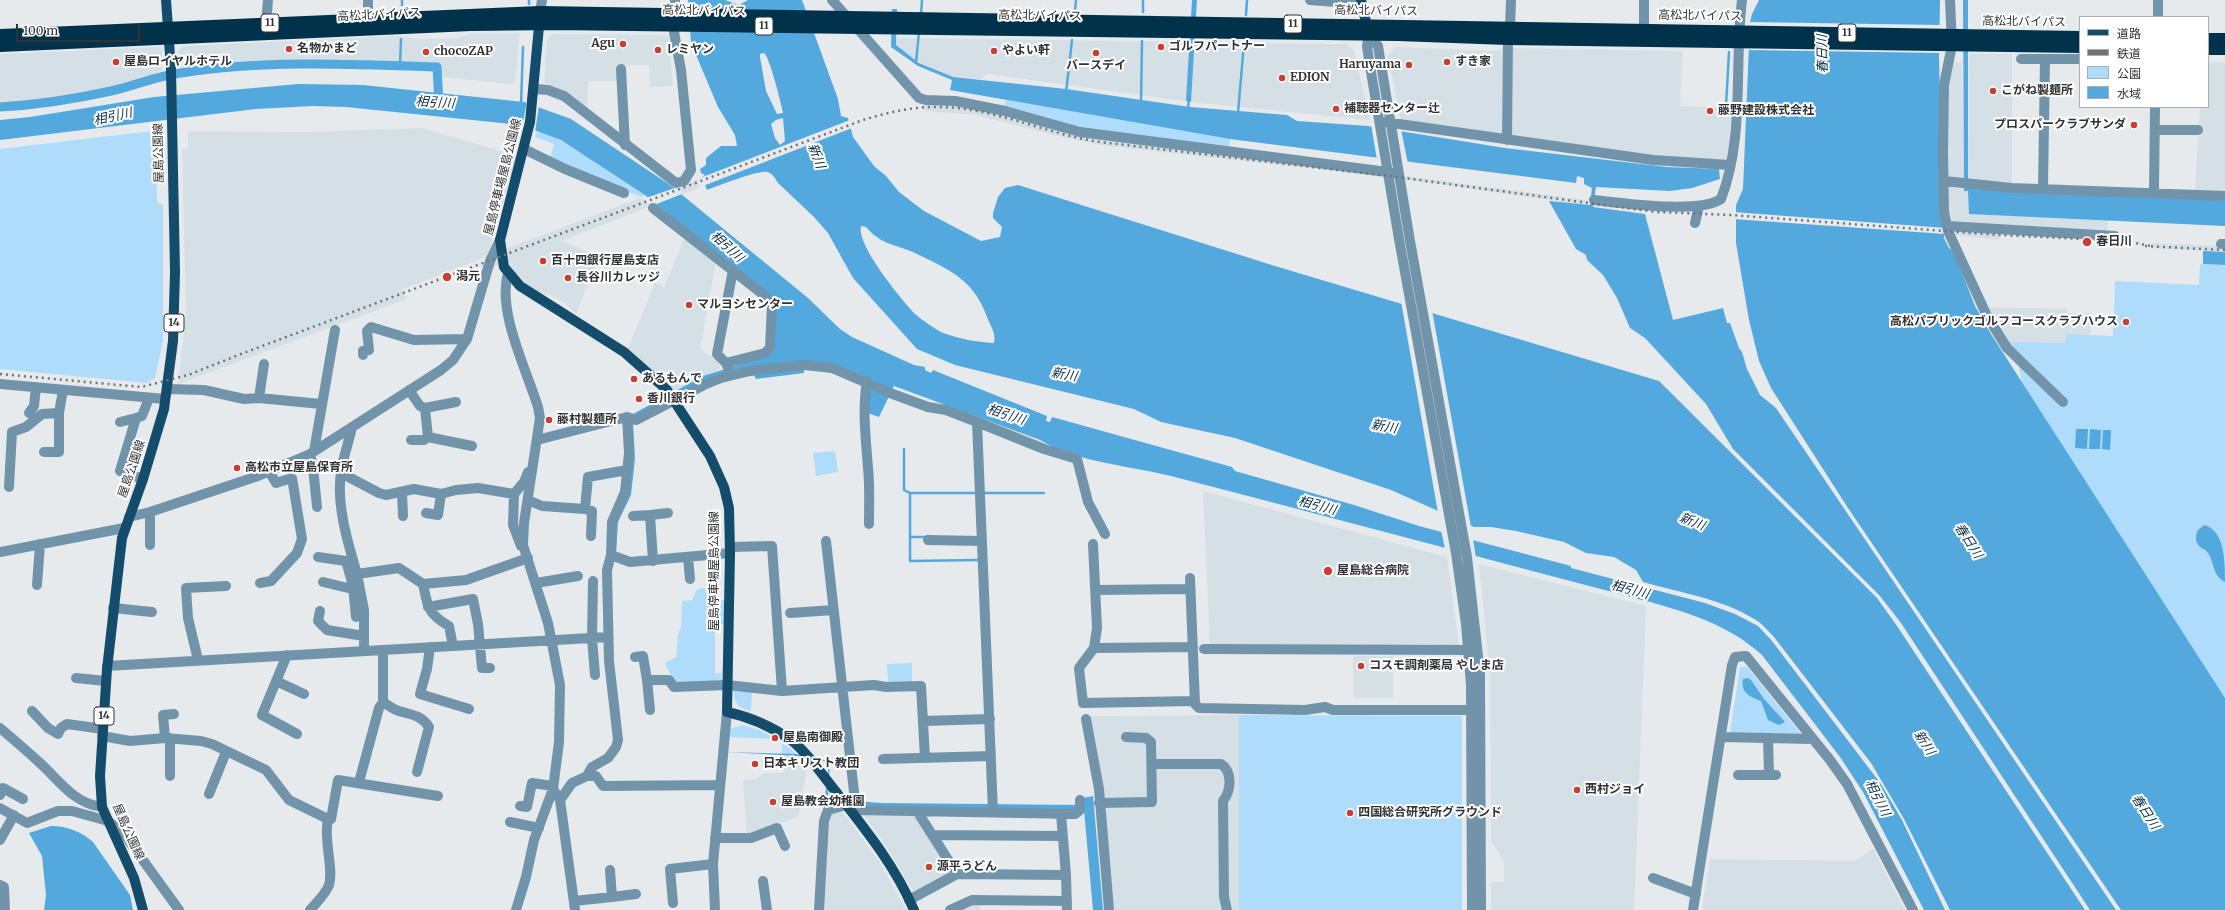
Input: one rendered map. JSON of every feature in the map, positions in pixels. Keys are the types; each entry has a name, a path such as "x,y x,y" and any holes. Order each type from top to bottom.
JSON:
{"highway":[{"name":"高松北バイパス","path":"0,35 169,33 471,25 540,18"},
{"name":"高松北バイパス","path":"0,46 368,19 540,18 1958,40 2079,47"},
{"name":"高松北バイパス","path":"1509,34 1644,28 1672,35"},
{"name":"高松北バイパス","path":"1958,40 2079,37"},
{"path":"2209,39 2225,39"},
{"path":"2209,49 2225,49"}],"main road":[{"name":"屋島公園線","path":"142,910 134,878 102,808 100,776 107,666 124,528 143,479 166,394 175,312 172,69 166,0"},
{"path":"1362,2 1368,30"},
{"name":"屋島停車場屋島公園線","path":"540,18 534,91 528,133 500,240 506,270 517,283 534,295 624,352 667,390 710,456 724,487 729,508 730,550 727,712"},
{"path":"727,712 740,715 768,726 792,741 810,759 851,809 882,852 914,910"}],"street":[{"path":"267,12 268,0"},
{"path":"368,0 368,19"},
{"path":"540,18 542,0"},
{"path":"534,91 548,90 564,96 625,145 676,183 684,181 690,170 675,0"},
{"path":"832,0 848,22 919,98 926,100 955,101 1005,111 1094,134 1393,168"},
{"path":"1310,0 1362,2"},
{"path":"1507,140 1509,34 1512,0"},
{"path":"1644,0 1644,28"},
{"path":"1594,200 1632,204 1699,206 1721,199 1730,165 1738,104 1743,36 1742,0"},
{"path":"1950,0 1958,40 1944,85 1944,212 1947,226 1987,316 2007,348 2063,402"},
{"path":"2158,0 2158,16"},
{"path":"1368,30 1367,46 1380,124 1393,168 1410,241 1467,556 1478,648 1472,910"},
{"path":"1368,30 1378,46 1391,125 1399,239 1456,553 1469,650 1476,710 1481,910"},
{"path":"2021,59 2079,59"},
{"path":"2043,189 2045,59"},
{"path":"621,69 625,145"},
{"path":"2154,192 2155,108"},
{"path":"1380,124 1654,160 1730,165"},
{"path":"2155,130 2198,130"},
{"path":"524,149 564,170 624,193"},
{"path":"1944,181 2043,189 2154,192 2225,196"},
{"path":"1695,223 1699,206"},
{"path":"537,440 627,417 636,420 704,385 728,370 765,353 771,345 772,304 769,299 653,208"},
{"path":"1947,226 2115,236"},
{"path":"129,517 150,512 269,471 312,452 453,360 467,339 486,274 500,240"},
{"path":"486,274 506,270 505,301 515,338 538,407 540,418 523,546"},
{"path":"728,370 717,354 732,270"},
{"path":"363,355 363,351 369,350 367,331 370,327 414,340 467,339"},
{"path":"317,507 312,452 335,330"},
{"path":"259,398 264,364"},
{"path":"728,370 752,370 805,365 832,368 868,382 890,393 928,407 946,410 1044,449 1077,459 1088,502 1105,534"},
{"path":"868,382 865,416 869,524"},
{"path":"0,384 149,398 166,394 204,390 244,399 259,398 321,404"},
{"path":"29,413 34,406 36,387"},
{"path":"44,452 59,452 59,413 63,390"},
{"path":"409,390 420,406 425,408 456,402"},
{"path":"120,422 142,416 149,398"},
{"path":"425,408 428,438"},
{"path":"9,487 12,432 26,427 42,414 59,413"},
{"path":"587,776 592,767 608,758 613,752 618,740 608,637 607,570 611,555 612,522 626,492 629,453 627,417"},
{"path":"136,418 120,471 143,479"},
{"path":"977,422 993,808"},
{"path":"352,427 341,473 340,494 350,551 357,574 356,617"},
{"path":"411,440 424,440 428,438 472,446"},
{"path":"516,910 539,828 553,788 559,742 560,685 552,640 528,558 523,546 521,546 513,525 514,494 524,482 533,464"},
{"path":"585,509 588,477 627,470"},
{"path":"260,583 271,581 298,553 302,539 292,478 276,483 269,471"},
{"path":"341,473 379,493 386,495 414,489 441,494 456,490 478,488 514,494"},
{"path":"402,492 403,516"},
{"path":"426,513 438,515 441,494"},
{"path":"528,500 542,506 592,510 591,536"},
{"path":"150,512 150,545"},
{"path":"633,516 668,513"},
{"path":"650,515 653,562"},
{"path":"0,552 124,528"},
{"path":"826,540 842,686 851,809"},
{"path":"928,540 945,544 981,540"},
{"path":"37,585 40,544"},
{"path":"1093,544 1097,628 1094,648 1079,668 1083,703 1195,701"},
{"path":"611,555 630,562 653,562 730,550 772,546 782,691"},
{"path":"318,557 346,561 364,610 364,651"},
{"path":"688,557 690,579"},
{"path":"357,574 399,568 423,584 466,580 528,558"},
{"path":"536,583 578,576"},
{"path":"1190,578 1195,701 1199,708 1305,710 1325,707 1333,710 1476,710"},
{"path":"593,581 592,638 595,675"},
{"path":"323,582 348,588 356,586"},
{"path":"423,584 428,607 434,617 449,626 453,646"},
{"path":"198,660 188,618 186,588 226,586"},
{"path":"1095,590 1190,589"},
{"path":"428,607 473,599 478,624 482,668"},
{"path":"113,608 152,612"},
{"path":"790,613 833,610"},
{"path":"320,611 318,621 327,630 364,636"},
{"path":"107,666 608,637"},
{"path":"430,647 427,669 420,694 469,709"},
{"path":"1094,648 1193,647"},
{"path":"1204,649 1469,650"},
{"path":"359,782 378,708 382,702 383,650"},
{"path":"287,655 262,715 297,734"},
{"path":"635,657 643,656 650,710"},
{"path":"1693,910 1733,660 1741,656 1746,656 1813,738 1847,784 1913,910"},
{"path":"76,678 106,681"},
{"path":"647,680 669,680 674,687 727,685 782,691 842,686 922,686 925,758"},
{"path":"276,681 304,694"},
{"path":"382,702 398,711 414,714 425,721 429,727 417,772"},
{"path":"32,711 48,728 58,734 61,728 67,724 103,732 130,741 167,738 201,741 266,770 289,800 328,819"},
{"path":"715,910 713,864 719,785 727,712"},
{"path":"170,776 167,738 163,715 174,714"},
{"path":"923,722 990,719"},
{"path":"1086,719 1098,789 1109,910"},
{"path":"0,728 41,763 63,789 83,802 102,808"},
{"path":"1099,804 1152,802 1152,764 1150,739 1126,737"},
{"path":"1721,737 1813,738"},
{"path":"1738,775 1772,775 1768,738"},
{"path":"209,794 226,752"},
{"path":"884,759 991,756"},
{"path":"1152,764 1221,764 1226,767 1229,772 1229,794 1223,801 1224,897 1227,910"},
{"path":"560,800 572,783 587,776 596,776 603,786 719,785"},
{"path":"310,910 325,893 329,883 326,840 328,819 331,819 338,780 359,782 438,796"},
{"path":"520,806 527,807 532,782 553,788 560,800 575,905 612,897 636,894"},
{"path":"0,794 3,788 23,798"},
{"path":"819,910 824,822 828,810 851,809 917,811 993,808 1061,814 1078,813 1080,810 1080,800"},
{"path":"0,808 27,823 53,811 72,811 108,821 124,834 179,910"},
{"path":"917,811 957,874"},
{"path":"950,910 972,900 985,905 1067,905 1061,814"},
{"path":"0,840 14,815"},
{"path":"510,822 539,828"},
{"path":"715,838 751,838 777,828 786,846"},
{"path":"933,835 1062,836"},
{"path":"673,902 670,869 713,864"},
{"path":"610,870 612,897"},
{"path":"909,900 957,874 1066,875"},
{"path":"1653,878 1696,894"},
{"path":"763,881 767,910"},
{"path":"0,885 4,887 5,910"}],"shaded area":[{"path":"475,33 520,33 515,82 511,84 440,77 441,65 363,61 264,61 178,69 177,51 184,46 397,36 419,39 456,38"},
{"path":"552,34 669,35 673,86 650,87 649,65 619,65 619,81 588,81 587,110 564,90 544,83 547,39"},
{"path":"897,38 1346,44 1354,50 1370,120 1191,102 988,74 983,76 982,79 953,77 940,73 911,57 896,45"},
{"path":"159,47 162,49 162,71 111,87 40,101 0,104 0,54"},
{"path":"1396,47 1493,51 1507,48 1505,138 1401,122 1388,55"},
{"path":"1510,48 1683,51 1680,106 1732,108 1727,159 1720,161 1654,157 1509,138"},
{"path":"1969,54 2012,54 2012,184 1968,180"},
{"path":"1952,62 1962,62 1964,180 1946,178 1947,87"},
{"path":"2209,62 2225,62 2225,193 2195,192 2200,108 2209,108"},
{"path":"922,104 942,104 1383,173 1586,200 1585,205 1389,177 1100,145 1053,135 976,115 925,111"},
{"path":"422,128 517,156 487,256 640,198 651,206 561,241 599,256 576,314 566,304 550,295 535,292 525,285 513,271 509,261 484,270 486,257 401,290 407,299 178,384 186,313 182,149 188,149 188,131 306,132"},
{"path":"697,179 700,188 682,194 679,186"},
{"path":"1946,184 1964,186 1968,191 2069,218 2108,220 2107,235 1949,225"},
{"path":"1946,228 1999,232 1999,240 1945,234"},
{"path":"685,237 716,261 700,350 716,359 721,368 674,391 627,350 655,283 664,287"},
{"path":"2151,243 2225,246 2225,252 2151,248"},
{"path":"1986,307 2067,309 2067,313 2091,313 2091,335 2066,334 2066,343 2006,342"},
{"name":"屋島総合病院","path":"1203,491 1447,557 1459,647 1210,646"},
{"path":"1479,564 1646,606 1634,910 1491,910 1491,882 1504,882 1504,861 1491,841 1490,672"},
{"path":"1353,656 1393,656 1393,698 1353,698"},
{"path":"1239,715 1239,910 1113,910 1090,716"},
{"name":"屋島教会幼稚園","path":"785,756 798,756 807,767 799,816 747,837 743,780 755,779 764,773 784,773"},
{"path":"841,810 879,861 906,910 822,910 829,814"},
{"path":"863,814 918,815 952,868 950,873 919,891 913,891 882,840"},
{"path":"1873,849 1905,910 1702,910 1710,859 1854,861"},
{"path":"978,903 981,910 955,910"}],"green space":[{"path":"1006,100 1230,139 1229,148 1080,128 1004,107"},
{"path":"537,130 579,151 645,195 641,197 550,159 554,144 535,137"},
{"path":"152,131 156,151 157,200 159,204 163,204 163,341 155,378 147,383 0,369 0,149"},
{"path":"2200,264 2225,265 2225,698 2022,383 2018,363 2006,342 2066,343 2066,334 2113,336 2115,281 2199,285"},
{"path":"835,451 838,472 816,476 813,453"},
{"path":"705,588 707,600 724,600 724,624 715,625 715,673 722,673 721,683 676,685 665,663 676,657 678,635 681,627 682,601 692,600 697,589"},
{"path":"912,663 912,682 888,682 887,664"},
{"path":"1740,667 1747,667 1801,734 1730,733"},
{"path":"734,689 752,691 751,711 737,704 734,698"},
{"name":"四国総合研究所グラウンド","path":"1239,715 1462,716 1462,910 1239,910"},
{"path":"743,725 761,731 777,739 728,737 729,729"},
{"path":"782,742 796,754 782,754"}],"water":[{"name":"新川","path":"688,0 725,0 739,5 748,0 802,0 838,99 841,116 848,118 853,137 874,166 886,176 899,192 924,211 981,241 1000,237 1002,227 993,218 998,197 1005,188 1018,185 1275,266 1659,381 1877,598 2085,910 1950,910 1904,819 1871,763 1774,637 1759,622 1746,614 1717,602 1643,582 1636,570 1614,557 1586,553 1564,542 1516,531 1491,527 1474,527 1391,490 1235,438 1161,422 1134,409 955,365 917,349 853,278 828,233 770,173 755,173 707,190 702,177 705,175 701,173 700,169 706,165 706,158 721,146 737,146 735,135 718,107 691,43","holes":["764,53 772,72 783,113 777,114 766,91 760,57 760,54","783,118 785,141 780,145 775,138 771,124 776,120","861,226 866,227 878,238 940,265 960,278 968,285 982,304 994,333 994,343 968,340 943,333 932,327 915,314 900,297 872,259 861,235"]},
{"path":"1192,0 1197,0 1191,102 1186,101"},
{"path":"1759,0 1940,0 1939,58 1944,238 1949,248 1954,252 1975,306 1991,334 2225,698 2225,910 2121,910 1848,508 1771,388 1759,361 1749,320 1736,243 1736,205 1743,189 1750,22"},
{"path":"1963,0 1968,0 1968,180 1973,189 2225,200 2225,226 1969,214 1968,191 1964,191"},
{"path":"892,9 897,9 896,45 919,63 953,77 1066,89 1190,107 1287,115 1297,121 1368,126 1505,148 1667,167 1719,169 1720,179 1692,188 1670,191 1596,187 1593,207 1645,214 1673,320 1723,308 1727,323 1730,323 1739,348 1742,352 1747,369 1760,395 1776,408 2116,910 2090,910 1901,623 1880,596 1733,449 1706,404 1645,338 1630,328 1617,298 1603,275 1587,260 1586,255 1576,249 1549,201 1590,205 1592,188 1584,184 1584,178 1577,176 1576,183 1230,139 950,90 952,80 918,66 891,47"},
{"name":"相引川","path":"298,84 363,85 524,102 571,119 670,185 808,298 840,329 852,337 914,365 925,367 925,370 931,373 933,370 1047,416 1046,421 1050,422 1052,417 1232,467 1235,471 1354,505 1419,526 1705,603 1735,614 1758,626 1772,641 1881,784 1902,820 1945,910 1924,910 1863,792 1840,757 1762,655 1731,633 1714,624 1679,610 1215,487 1155,472 1070,454 1040,440 894,386 879,417 868,413 867,390 853,372 804,370 804,373 756,379 750,368 636,418 631,415 703,376 766,356 768,296 645,195 561,140 521,125 346,107 313,106 256,109 0,140 0,120 30,117 154,97"},
{"path":"2203,251 2225,252 2225,265 2203,264"},
{"path":"629,421 633,421 635,459 631,495 618,522 616,553 613,553"},
{"path":"2076,429 2088,429 2087,449 2075,448"},
{"path":"2090,429 2101,430 2100,449 2089,449"},
{"path":"2103,430 2111,430 2110,450 2102,449"},
{"path":"2204,525 2211,528 2220,540 2224,556 2225,582 2216,573 2208,553 2197,543 2197,532"},
{"path":"1748,678 1764,699 1785,722 1779,725 1768,720 1761,701 1747,694 1743,688 1743,679"},
{"path":"726,752 796,754 830,761 828,799 882,803 1078,805 1083,798 1093,796 1103,910 1093,910 1084,810 824,805 829,762 798,756"},
{"path":"51,826 74,830 93,842 130,895 133,910 44,910 46,895 42,856 29,833"}],"pier":[{"path":"1748,22 1941,25 1941,53 1748,50"},
{"path":"527,101 539,106 535,132 522,127"},
{"path":"850,120 852,128 703,186 700,178"},
{"path":"1371,124 1401,129 1408,164 1377,160"},
{"path":"675,188 682,194 654,205 646,198"},
{"path":"1733,212 1945,228 1945,234 1733,219"},
{"path":"1401,301 1432,310 1471,527 1438,513"},
{"path":"1441,530 1473,539 1476,558 1445,549"}],"waterway":[{"path":"402,0 402,5"},
{"path":"921,15 922,0"},
{"path":"1075,11 1076,0"},
{"path":"1143,0 1143,12"},
{"path":"1246,15 1247,0"},
{"path":"916,63 919,32"},
{"path":"400,66 401,39"},
{"path":"1066,93 1072,40"},
{"path":"1141,101 1142,41"},
{"path":"1238,113 1244,43"},
{"path":"521,105 523,47"},
{"path":"1726,106 1729,52"},
{"name":"相引川","path":"0,107 84,97 120,89 163,76 181,73 244,66 309,64 437,67 439,103"},
{"path":"1188,109 1189,98"},
{"path":"904,449 904,490 910,493 977,493"},
{"path":"910,493 910,561 979,560"},
{"path":"982,493 1044,493"},
{"path":"910,537 926,537"}],"railway":[{"path":"0,374 141,387 188,375 863,120 892,112 922,107 943,107 983,112 1100,142 1389,176 1656,212 1731,215 1999,235 2126,241 2151,246"},
{"path":"2145,246 2225,250"}],"place":[{"name":"Agu","path":"623,44"},
{"name":"ゴルフパートナー","path":"1161,47"},
{"name":"名物かまど","path":"289,49"},
{"name":"レミヤン","path":"658,50"},
{"name":"やよい軒","path":"994,51"},
{"name":"chocoZAP","path":"426,52"},
{"name":"バースデイ","path":"1096,53"},
{"name":"屋島ロイヤルホテル","path":"116,62"},
{"name":"すき家","path":"1447,62"},
{"name":"Haruyama","path":"1409,65"},
{"name":"EDION","path":"1282,78"},
{"name":"こがね製麺所","path":"1993,91"},
{"name":"補聴器センター辻","path":"1336,109"},
{"name":"藤野建設株式会社","path":"1710,111"},
{"name":"プロスパークラブサンダ","path":"2134,125"},
{"name":"春日川","path":"2087,242"},
{"name":"百十四銀行屋島支店","path":"543,261"},
{"name":"潟元","path":"447,277"},
{"name":"長谷川カレッジ","path":"568,278"},
{"name":"マルヨシセンター","path":"689,305"},
{"name":"高松パブリックゴルフコースクラブハウス","path":"2126,322"},
{"name":"あるもんで","path":"634,379"},
{"name":"香川銀行","path":"639,399"},
{"name":"藤村製麺所","path":"549,420"},
{"name":"高松市立屋島保育所","path":"237,468"},
{"name":"屋島総合病院","path":"1328,571"},
{"name":"コスモ調剤薬局 やしま店","path":"1361,666"},
{"name":"屋島南御殿","path":"775,738"},
{"name":"日本キリスト教団","path":"755,764"},
{"name":"西村ジョイ","path":"1577,790"},
{"name":"屋島教会幼稚園","path":"773,802"},
{"name":"四国総合研究所グラウンド","path":"1350,813"},
{"name":"源平うどん","path":"929,867"}]}
